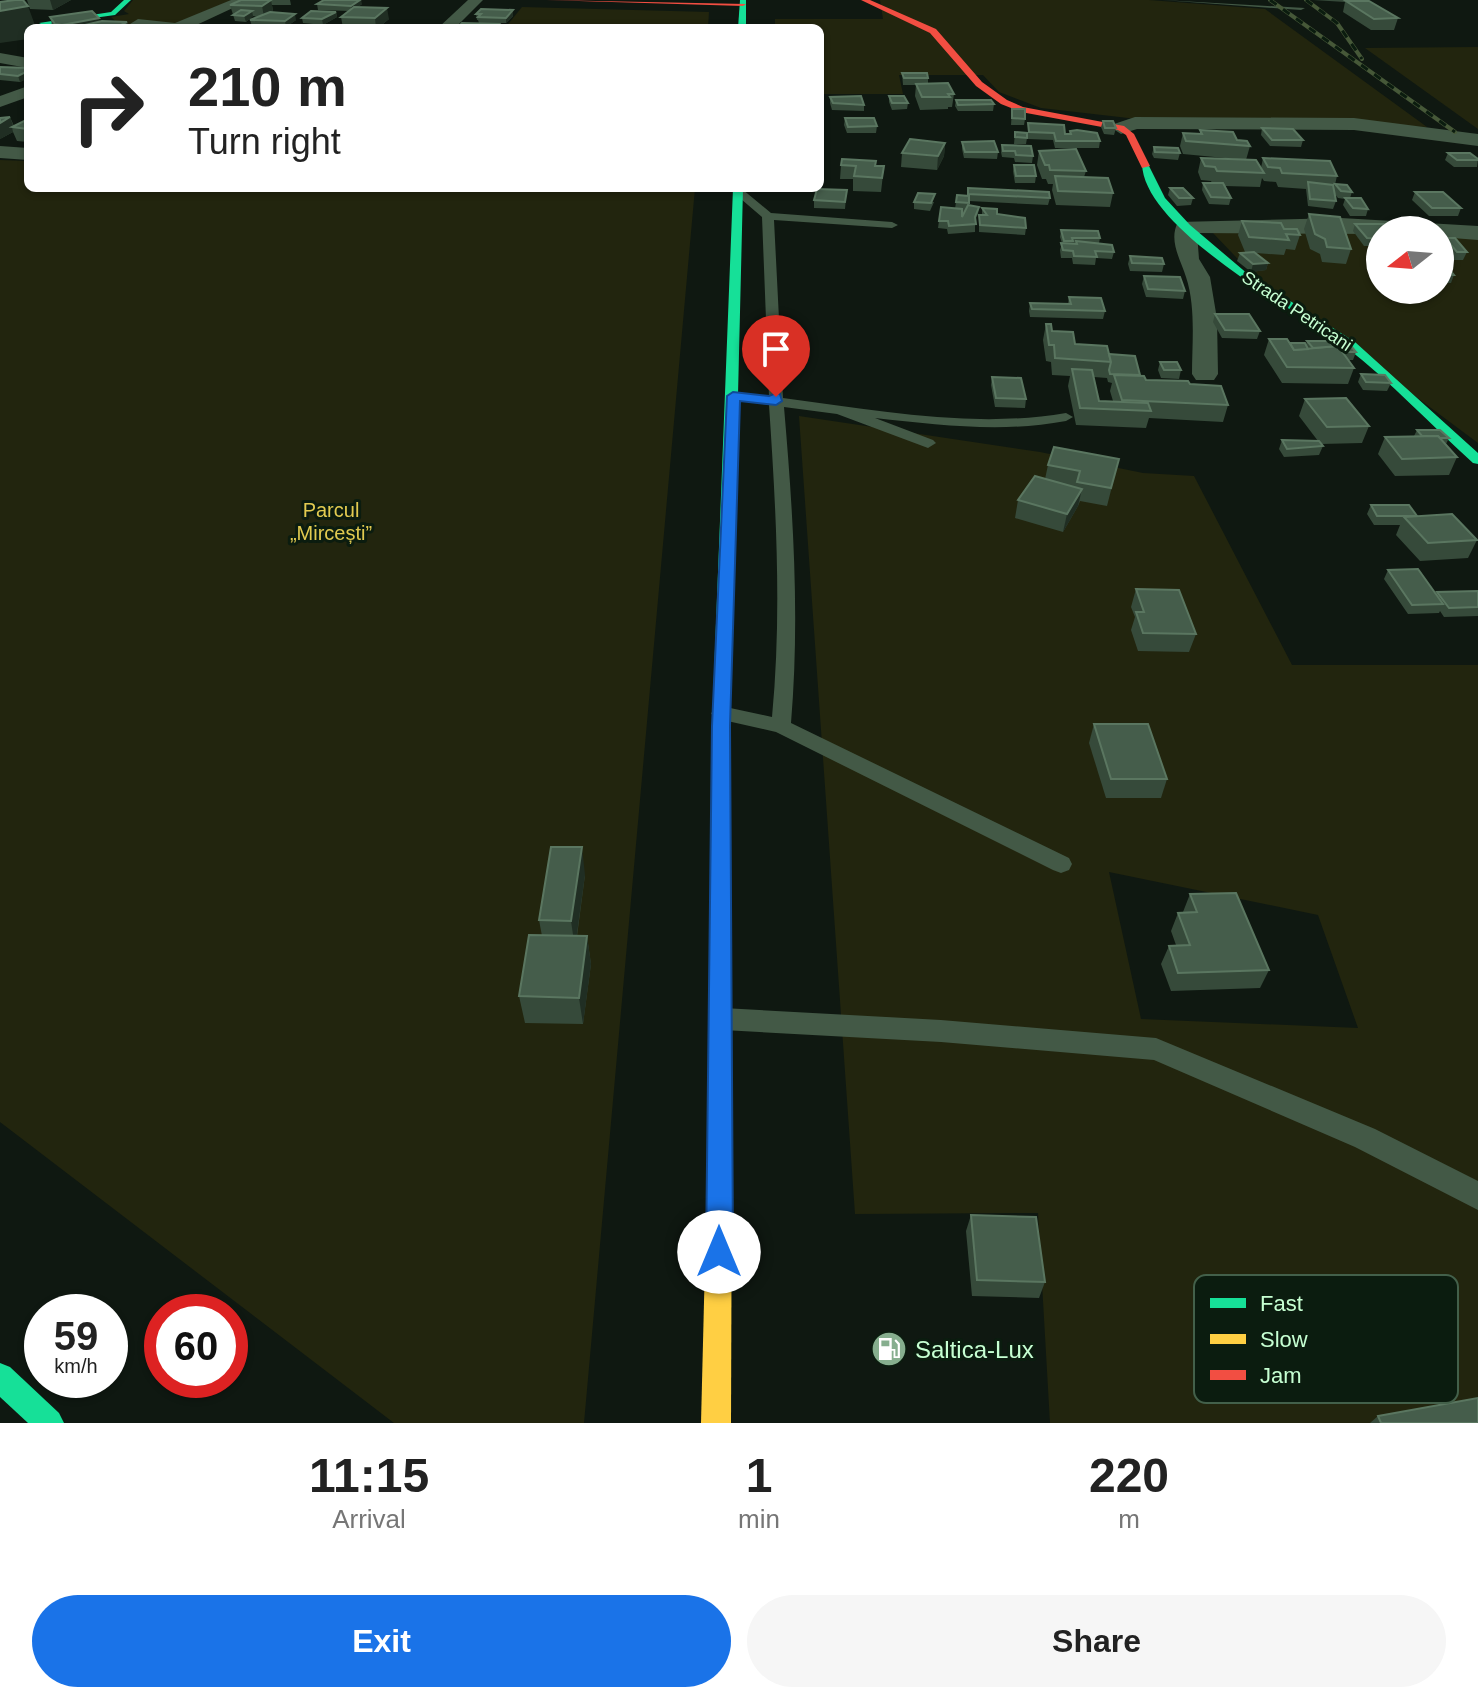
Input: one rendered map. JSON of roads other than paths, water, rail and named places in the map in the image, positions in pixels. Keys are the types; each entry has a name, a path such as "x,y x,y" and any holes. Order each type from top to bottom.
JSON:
{"main road":[{"path":"43,23 113,14 128,0"},
{"path":"549,0 743,2 742,24"},
{"path":"864,0 933,31 979,84 1004,102 1021,109 1121,128"},
{"name":"Strada Petricani","path":"1121,128 1130,134 1161,199 1186,227 1245,277 1351,345 1478,460"},
{"path":"716,1423 721,713 738,192"},
{"path":"0,1377 49,1423"}],"street":[{"path":"186,24 243,0"},
{"path":"450,24 476,0"},
{"path":"0,58 24,62"},
{"path":"0,102 24,93"},
{"path":"1121,128 1135,123 1354,124 1478,140"},
{"path":"0,152 24,154"},
{"path":"1205,374 1205,319 1198,277 1188,259 1186,227 1341,225 1478,233"},
{"path":"1198,277 1245,277"}],"lane":[{"path":"1166,0 1301,8"},
{"path":"740,192 768,216 892,225"},
{"path":"768,216 788,645 781,726"},
{"path":"733,396 840,410 1002,423 1032,424 1066,417"},
{"path":"840,410 928,443"},
{"path":"721,713 781,726 1061,864"},
{"path":"720,1019 941,1031 1156,1049 1365,1138 1478,1196"}],"railway":[{"path":"1270,0 1455,132"},
{"path":"1306,0 1337,23 1362,59"}],"place":[{"name":"Saltica-Lux","path":"889,1349"}],"park label":[{"name":"Parcul „Mircești”","path":"331,522"}]}
